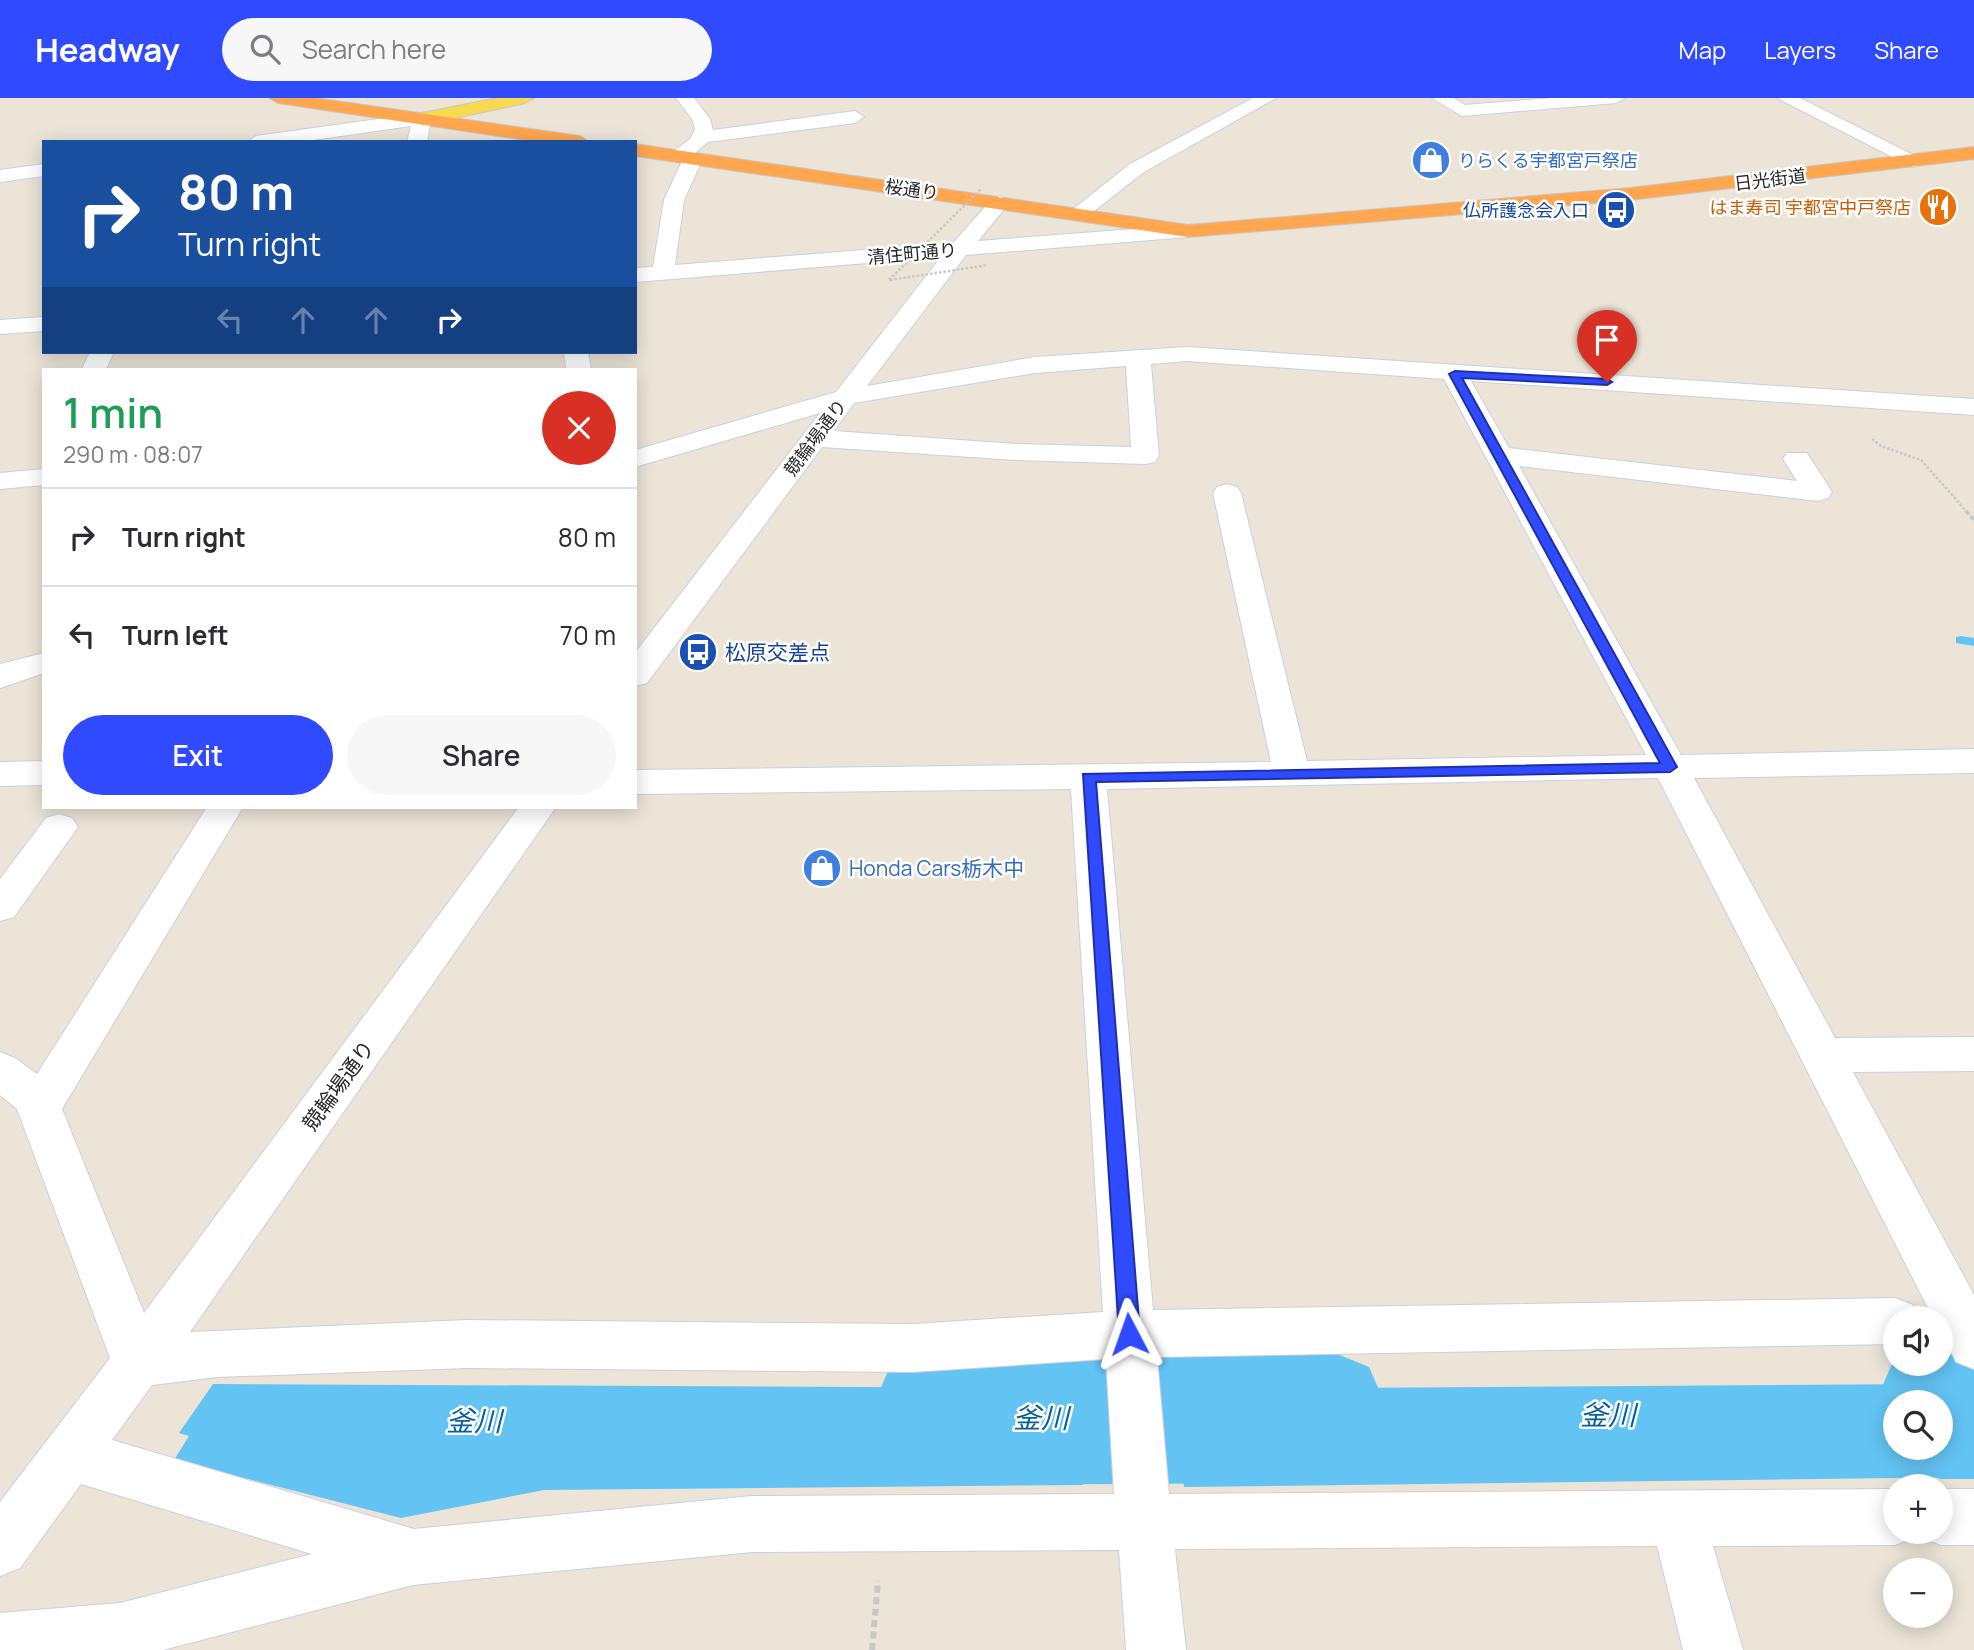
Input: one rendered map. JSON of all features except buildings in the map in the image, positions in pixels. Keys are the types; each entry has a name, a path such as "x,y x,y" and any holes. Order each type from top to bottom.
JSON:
{"highway":[{"path":"278,98 566,140"},
{"name":"桜通り","path":"637,150 1188,231"},
{"name":"日光街道","path":"1188,231 1630,194 1974,153"}],"main road":[{"path":"422,120 525,98"}],"street":[{"path":"663,273 672,210 685,157 702,137 704,129 701,119 685,98"},
{"path":"1078,214 1137,169 1267,98"},
{"path":"1441,98 1462,111 1616,98"},
{"path":"1786,98 1915,161"},
{"path":"702,137 774,131 856,117"},
{"path":"271,140 422,120 417,140"},
{"path":"0,176 42,170"},
{"name":"競輪場通り","path":"637,673 957,250 1000,202"},
{"name":"清住町通り","path":"637,275 1188,231"},
{"path":"0,327 42,324"},
{"path":"637,458 846,397 1035,365 1187,354 1974,407"},
{"path":"815,438 1016,452 1145,456 1138,358"},
{"path":"1455,374 1670,767 1963,1327"},
{"path":"1498,455 1818,492 1797,459"},
{"path":"0,481 42,477"},
{"path":"1227,493 1292,774"},
{"path":"0,678 19,668 42,663"},
{"path":"637,782 1292,774 1974,761"},
{"path":"0,774 42,773"},
{"path":"1088,777 1156,1650"},
{"path":"39,1108 224,809"},
{"name":"競輪場通り","path":"68,1454 138,1363 537,809"},
{"path":"0,907 59,827"},
{"path":"1823,1055 1974,1054"},
{"path":"0,1070 35,1098 138,1363 217,1353 467,1344 1131,1350 1883,1321"},
{"path":"0,1548 68,1454 413,1557"},
{"path":"0,1642 120,1632 413,1557 752,1524 883,1523 1143,1504 1677,1517 1883,1517"},
{"path":"1677,1517 1713,1650"},
{"path":"1953,1517 1974,1517"}],"path":[{"path":"981,189 890,280 988,265"},
{"path":"1839,398 1852,421 1881,446 1921,460 1974,520"},
{"path":"872,1650 883,1523"}],"water":[{"path":"213,1384 1076,1388 1083,1485 544,1490 401,1518 174,1460 189,1436 179,1433"},
{"path":"1927,1384 1930,1390 1883,1390 1883,1460 1953,1460 1953,1436 1973,1477 1953,1477 1953,1474 1883,1474 1883,1478 1184,1487 1177,1389"}],"waterway":[{"path":"1961,640 1974,642"},
{"name":"釜川","path":"1953,1412 1974,1412"},
{"name":"釜川","path":"938,1417 1320,1415"}],"place":[{"name":"りらくる宇都宮戸祭店","path":"1431,160"},
{"name":"はま寿司 宇都宮中戸祭店","path":"1938,207"},
{"name":"仏所護念会入口","path":"1616,210"},
{"name":"松原交差点","path":"698,652"},
{"name":"Honda Cars栃木中","path":"822,868"}],"route":[{"path":"1129,1334 1088,777 1670,767 1455,374 1607,382"}]}
